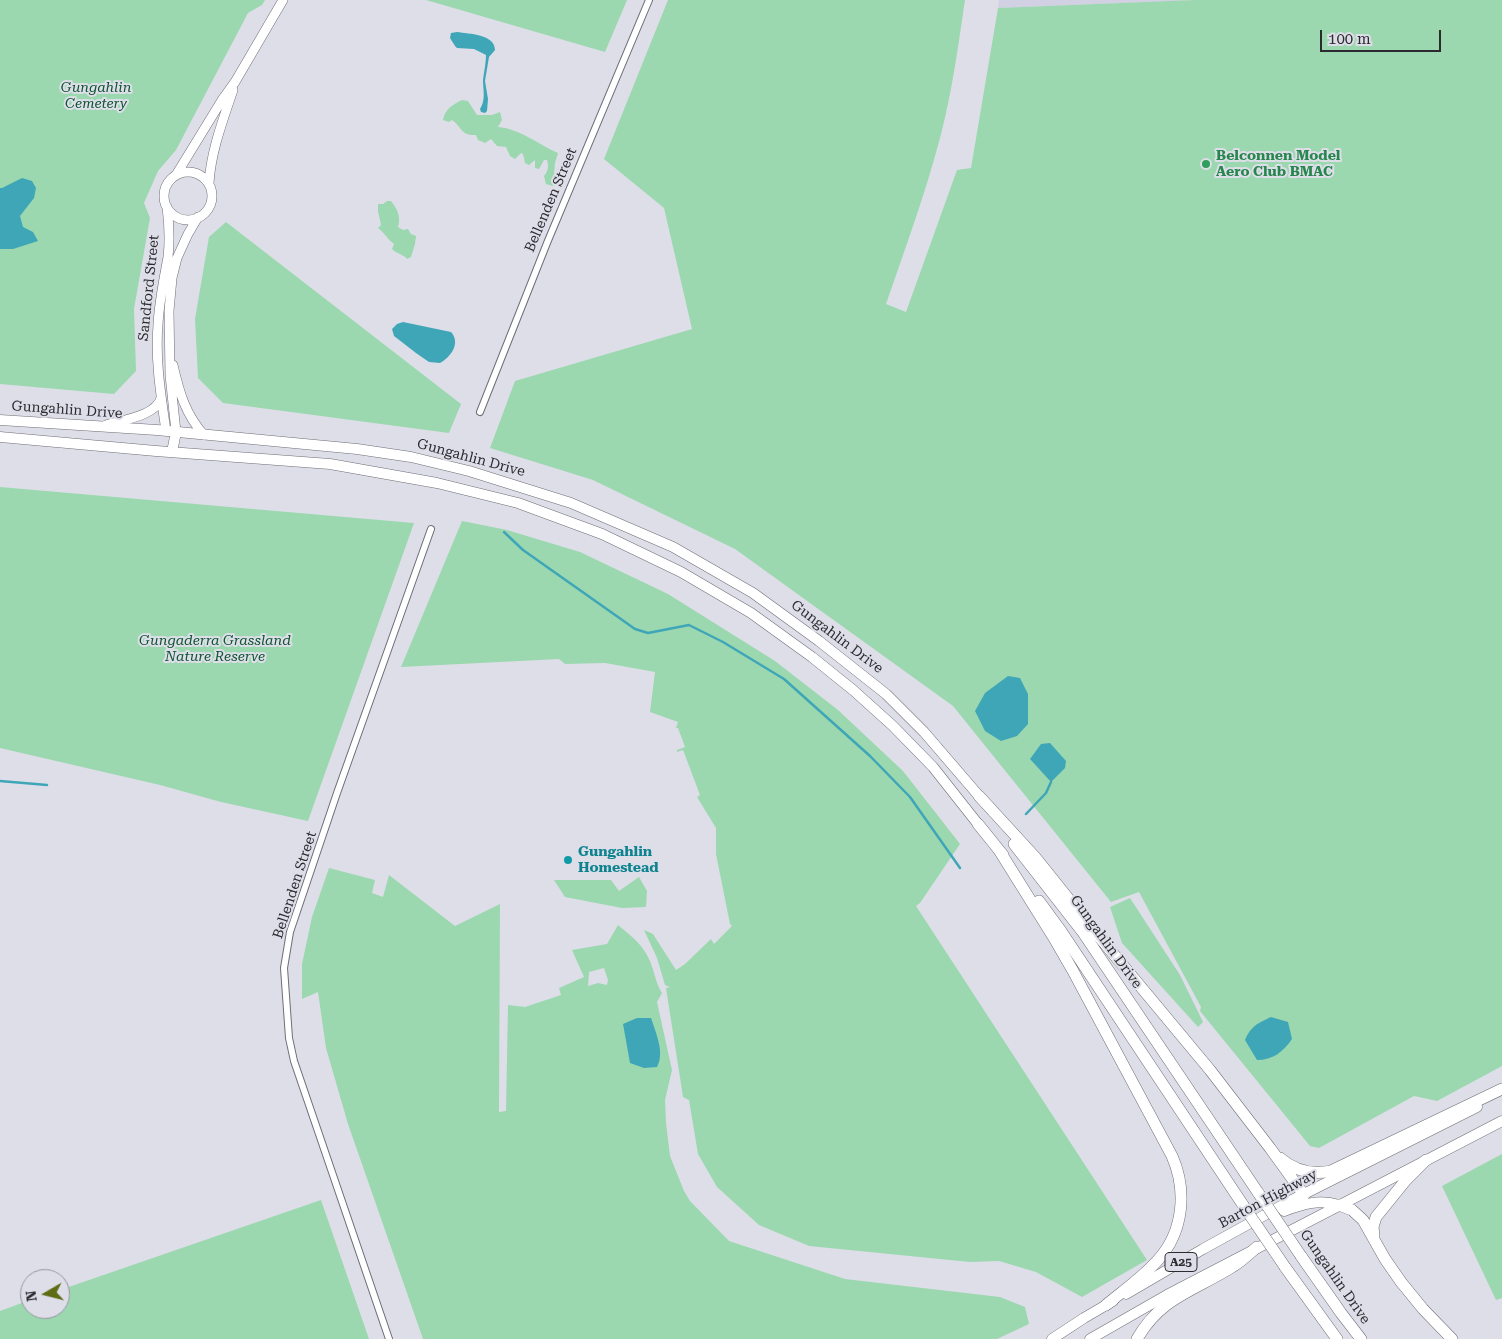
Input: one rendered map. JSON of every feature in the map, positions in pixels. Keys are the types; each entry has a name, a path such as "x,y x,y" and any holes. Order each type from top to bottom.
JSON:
{"highway":[{"path":"979,796 1035,857 1210,1070 1270,1148 1305,1199"},
{"name":"Gungahlin Drive","path":"979,796 1082,931 1301,1256 1361,1339"},
{"path":"978,824 1061,931 1243,1205 1337,1339"},
{"path":"999,850 1073,970 1172,1156 1179,1177 1181,1190 1180,1213 1177,1227 1168,1246 1157,1262 1106,1305"},
{"path":"1270,1148 1296,1169 1315,1173 1329,1172 1502,1089"},
{"path":"1378,1245 1373,1232 1374,1220 1402,1185 1426,1160"},
{"path":"1338,1205 1352,1210 1361,1218 1410,1294 1452,1339"},
{"path":"1137,1339 1150,1319 1167,1304 1233,1266 1257,1247"},
{"path":"1285,1267 1327,1339"}],"main road":[{"path":"176,175 235,82 283,0"},
{"path":"209,183 217,140 235,82"},
{"path":"181,172 194,172 200,174 209,183 212,190 211,204 208,210 193,219 181,218 171,212 164,198 165,188 176,175 181,172"},
{"name":"Sandford Street","path":"167,207 169,225 168,256 162,284 157,327 161,394 171,432"},
{"name":"Sandford Street","path":"171,432 168,335 172,278 177,258 198,217"},
{"path":"168,335 172,361 182,400 192,420 204,435"},
{"path":"98,428 151,411 158,404 161,394"},
{"name":"Gungahlin Drive","path":"0,420 171,432 357,449 411,458 469,471 571,503 673,547 753,593 886,694 924,732 979,796"},
{"path":"171,432 172,452"},
{"path":"0,437 323,463 437,483 518,503 602,534 681,572 751,613 812,657 853,690 933,766 978,824"},
{"name":"Barton Highway","path":"1052,1339 1106,1305 1203,1249 1257,1220 1305,1199 1502,1094"},
{"name":"A25","path":"1090,1339 1162,1297 1502,1120"},
{"path":"1298,1226 1306,1214 1305,1199 1338,1205"},
{"path":"1069,1339 1072,1328 1079,1322"}],"street":[{"name":"Bellenden Street","path":"480,412 546,243 649,0"},
{"name":"Bellenden Street","path":"389,1339 294,1061 289,1038 284,968 290,932 337,793 431,529"}],"shaded area":[{"path":"999,0 1199,0 998,8"}],"green space":[{"name":"Gungahlin Cemetery","path":"0,0 265,0 262,5 248,13 176,150 158,171 144,203 150,218 134,309 136,371 114,394 0,384"},
{"path":"426,0 627,0 605,52"},
{"path":"668,0 965,0 951,87 940,138 886,304 906,312 957,170 971,168 998,8 1195,0 1502,0 1502,1066 1437,1101 1414,1096 1319,1148 1310,1146 1200,1011 1201,1007 1139,892 1111,902 953,706 735,549 593,480 490,448 515,381 692,329 664,208 604,159"},
{"path":"462,100 468,101 477,115 492,115 500,112 502,120 498,127 521,134 558,153 553,186 546,184 544,176 548,168 547,160 544,160 539,169 535,168 535,160 529,165 525,163 521,153 515,159 510,156 506,147 497,146 491,139 485,143 478,140 476,135 464,133 452,120 449,122 443,120 445,113"},
{"path":"391,201 397,211 399,217 398,227 403,230 408,229 411,234 416,236 411,257 407,259 392,249 394,244 378,228 381,225 378,204 383,204"},
{"path":"226,222 461,404 449,433 223,403 198,378 195,319 209,237"},
{"name":"Gungaderra Grassland Nature Reserve","path":"0,487 414,523 308,821 221,802 160,785 0,748"},
{"path":"462,521 507,530 580,552 668,594 775,661 838,710 903,771 960,844 920,903 916,906 1147,1260 1082,1297 1036,1272 999,1261 970,1262 809,1246 759,1225 717,1187 698,1154 689,1100 683,1097 666,988 670,987 665,985 657,958 644,930 653,934 676,970 711,939 714,944 732,926 730,924 716,854 716,828 697,797 700,795 683,750 677,752 677,750 685,747 678,728 676,728 678,722 650,712 655,672 605,663 565,664 559,659 401,667"},
{"path":"329,868 375,880 372,893 383,897 389,875 455,926 500,904 499,1112 506,1111 508,1005 525,1007 561,995 559,988 584,977 572,950 607,944 618,925 645,952 662,993 657,1002 672,1070 665,1100 670,1156 690,1201 729,1241 845,1279 1000,1297 1025,1307 1029,1324 997,1339 423,1339 348,1124 326,1048 318,992 302,999 302,964 312,917","holes":["604,968 608,980 607,985 598,983 588,986 589,972"]},
{"path":"639,877 647,891 646,907 622,908 565,897 554,880 611,880 619,891"},
{"path":"1130,898 1180,975 1203,1022 1198,1027 1122,943 1110,907"},
{"path":"1502,1154 1502,1298 1496,1300 1442,1186"},
{"path":"321,1200 369,1339 0,1339 0,1311 20,1304 20,1319 70,1319 70,1287"}],"water":[{"path":"457,32 486,38 494,45 495,50 489,57 485,81 488,99 487,111 485,113 481,112 480,109 484,99 483,80 486,55 474,49 457,48 450,38 451,33"},
{"path":"22,178 32,181 36,188 34,198 20,216 23,227 33,232 38,241 13,249 0,249 0,188"},
{"path":"403,322 451,332 454,336 455,345 451,353 440,363 429,362 394,336 392,329 397,324"},
{"path":"1008,676 1020,678 1028,694 1028,724 1017,736 1001,741 985,731 975,711 985,693"},
{"path":"1050,743 1066,761 1065,768 1051,782 1030,759 1041,744"},
{"path":"1271,1017 1288,1022 1292,1039 1277,1054 1268,1059 1257,1060 1245,1040 1255,1026"},
{"path":"637,1018 651,1018 660,1049 657,1067 644,1068 630,1063 623,1024"}],"waterway":[{"path":"504,532 523,550 635,629 648,633 689,625 723,642 784,679 870,756 910,797 960,868"},
{"path":"0,781 47,785"},
{"path":"1026,814 1046,793 1051,782"}],"place":[{"name":"Belconnen Model Aero Club BMAC","path":"1206,164"},
{"name":"Gungahlin Homestead","path":"568,860"}]}
